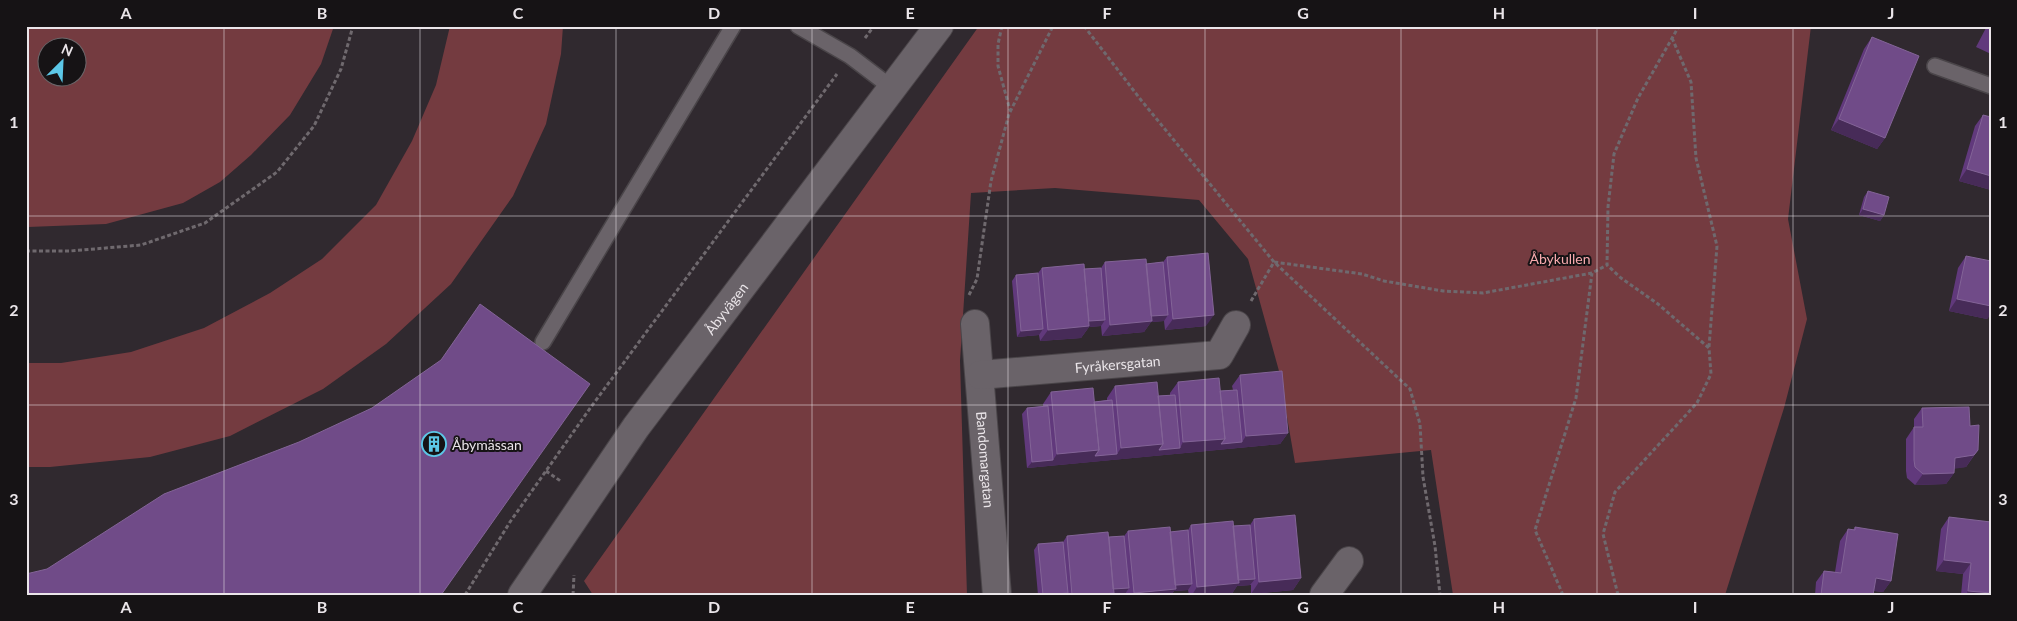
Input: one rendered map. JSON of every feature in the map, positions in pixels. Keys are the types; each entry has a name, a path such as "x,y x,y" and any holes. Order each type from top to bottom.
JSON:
{"street":[{"name":"Åbyvägen","path":"522,595 636,427 939,26"},
{"name":"Bandomargatan","path":"975,324 997,595"},
{"name":"Fyråkersgatan","path":"980,375 1219,355 1236,325"},
{"path":"1324,595 1349,561"}],"lane":[{"path":"543,342 733,26"},
{"path":"798,26 850,56 892,88"},
{"path":"1935,66 1991,86"}],"path":[{"path":"26,252 70,251 141,245 205,223 277,172 314,126 341,69 353,26"},
{"path":"465,595 510,522 591,407 874,26"},
{"path":"1002,26 998,44 998,66 1010,110"},
{"path":"1084,26 1141,100 1274,262 1410,390 1420,424 1423,477 1435,546 1440,595"},
{"path":"1679,26 1638,98 1614,154 1608,207 1607,265 1621,278 1658,304 1709,348"},
{"path":"1618,595 1603,534 1615,492 1697,403 1711,374 1709,348 1717,246 1696,158 1691,82 1672,37"},
{"path":"1274,262 1362,274 1384,281 1443,292 1483,293 1592,273 1607,265"},
{"path":"1236,325 1274,262"},
{"path":"1563,595 1535,530 1576,398 1592,273"}],"green space":[{"path":"26,26 334,26 321,64 290,115 251,155 220,182 183,203 106,224 26,227"},
{"path":"450,26 563,26 561,54 546,124 513,196 451,284 386,344 323,389 230,436 150,457 50,467 26,467 26,363 61,363 131,352 204,328 270,293 322,259 376,205 412,141 436,85"},
{"name":"Åbykullen","path":"979,26 1811,26 1788,219 1807,319 1784,408 1725,595 1453,595 1431,450 1295,463 1279,371 1248,259 1199,200 1055,188 971,193 960,361 967,595 593,595 584,581"}],"building":[{"path":"1872,37 1919,56 1885,138 1839,119"},
{"path":"1983,115 1991,117 1991,176 1967,169"},
{"path":"1868,191 1889,197 1884,215 1863,209"},
{"path":"1208,253 1214,315 1173,319 1167,257"},
{"path":"1966,256 1991,261 1991,306 1957,299"},
{"path":"1146,259 1152,321 1110,325 1105,262"},
{"path":"1163,262 1168,315 1151,316 1146,264"},
{"path":"1084,264 1089,326 1048,330 1042,268"},
{"path":"1101,268 1105,320 1089,321 1084,269"},
{"path":"1038,273 1043,329 1021,331 1016,275"},
{"name":"Åbymässan","path":"480,304 590,384 441,595 26,595 26,574 47,569 164,494 299,442 372,408 441,360"},
{"path":"1282,371 1288,433 1246,436 1240,375"},
{"path":"1219,378 1225,439 1183,442 1178,382"},
{"path":"1157,382 1163,444 1121,448 1115,386"},
{"path":"1093,388 1099,450 1057,454 1051,392"},
{"path":"1237,390 1242,442 1221,444 1225,439 1220,391"},
{"path":"1175,395 1180,448 1159,450 1163,444 1158,396"},
{"path":"1112,400 1117,454 1095,456 1099,450 1094,402"},
{"path":"1048,406 1053,460 1032,462 1027,408"},
{"path":"1969,407 1970,426 1979,425 1978,450 1974,455 1955,458 1954,473 1923,474 1915,467 1914,460 1914,427 1923,427 1922,408"},
{"path":"1295,515 1301,578 1259,582 1254,519"},
{"path":"1949,517 1991,522 1991,593 1968,591 1971,563 1944,560"},
{"path":"1233,521 1239,583 1197,587 1191,525"},
{"path":"1250,525 1255,579 1238,580 1233,526"},
{"path":"1170,527 1176,589 1134,593 1128,531"},
{"path":"1855,527 1898,534 1891,581 1876,578 1873,595 1821,595 1824,571 1841,573 1848,529 1855,530"},
{"path":"1188,530 1192,584 1175,585 1170,532"},
{"path":"1108,532 1114,593 1072,595 1067,536"},
{"path":"1124,536 1129,588 1113,589 1109,537"},
{"path":"1063,542 1068,593 1043,595 1038,544"}],"place":[{"name":"Åbymässan","path":"434,444"}]}
